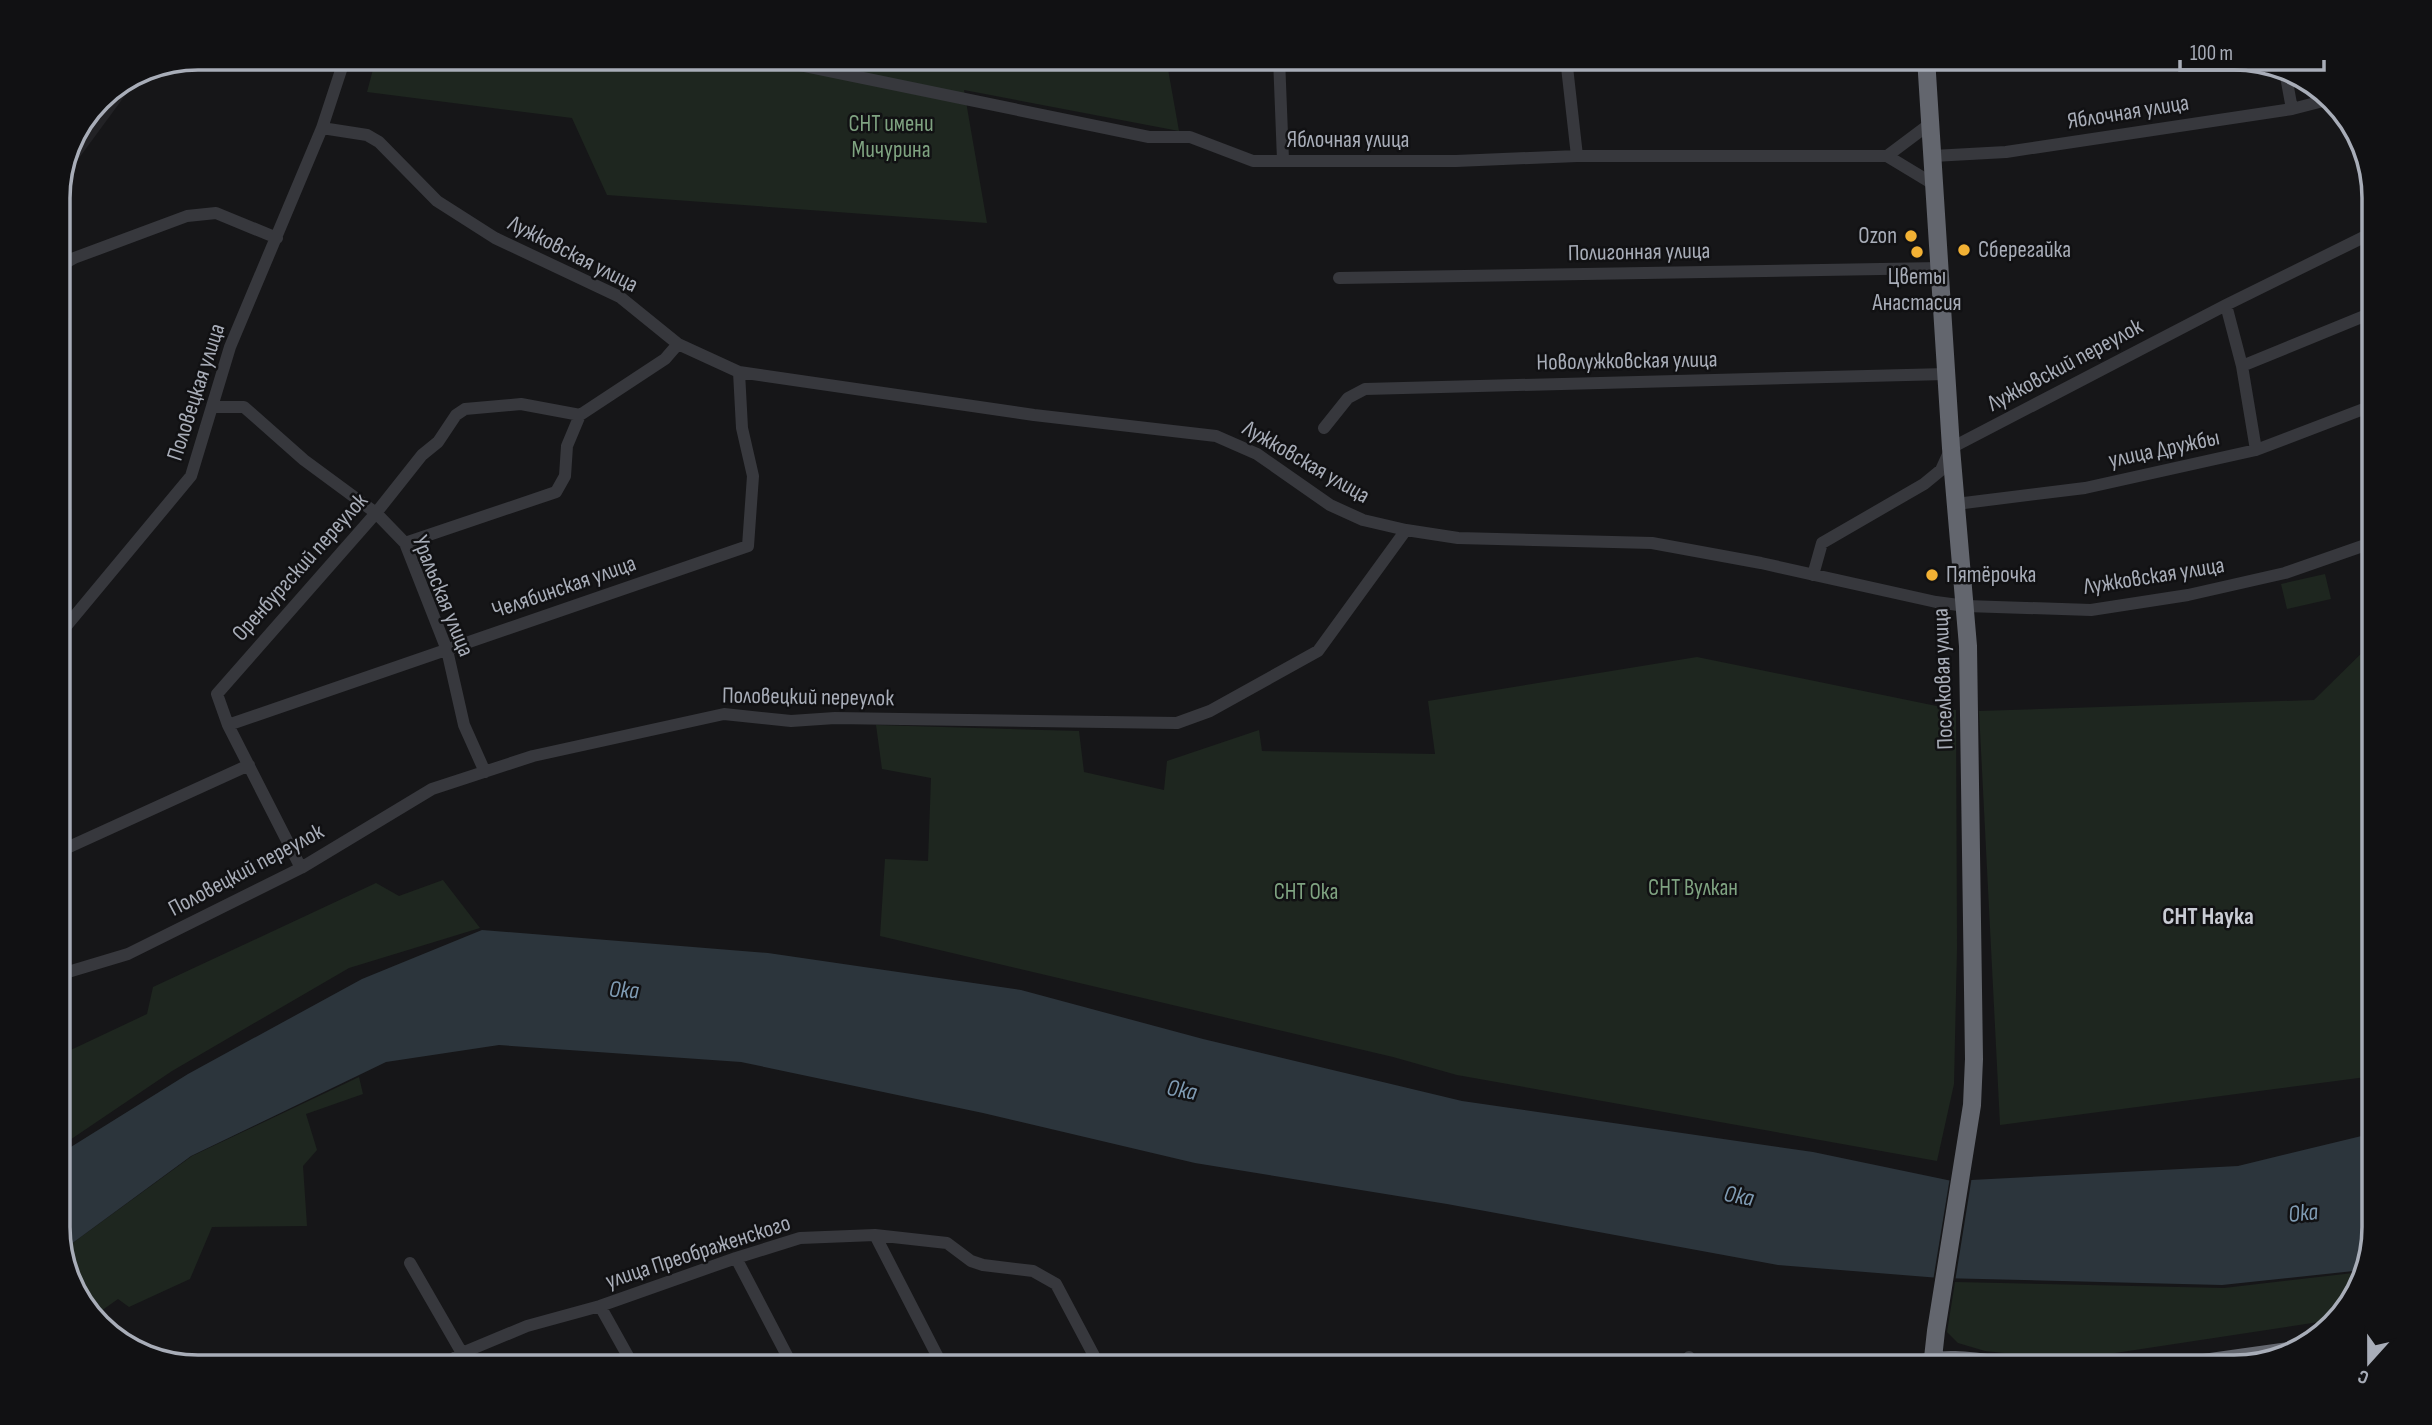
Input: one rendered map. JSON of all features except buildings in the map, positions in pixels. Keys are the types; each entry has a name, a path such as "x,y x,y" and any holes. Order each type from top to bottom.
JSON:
{"highway":[{"name":"Поселковая улица","path":"1927,70 1951,449 1966,606 1970,708 1974,1059 1968,1132 1933,1355"},
{"path":"1936,1328 1938,1342 1953,1355"},
{"path":"1920,1355 1936,1328"}],"street":[{"name":"Половецкая улица","path":"70,622 191,477 230,347 322,128 341,70"},
{"name":"Яблочная улица","path":"824,70 1149,137 1190,137 1253,161 1456,161 1577,156 1887,156"},
{"path":"1279,70 1283,160"},
{"path":"1567,70 1577,156"},
{"path":"2287,82 2292,109"},
{"name":"Яблочная улица","path":"1933,156 2006,152 2292,109 2318,102"},
{"path":"1931,123 1887,156 1935,185"},
{"name":"Лужковская улица","path":"322,128 367,135 379,142 437,201 495,238 620,297 678,344 739,372 1034,415 1216,436 1256,454 1330,505 1363,520 1406,530 1458,538 1653,543 1966,606 2091,610 2188,595 2285,573 2362,546"},
{"path":"70,260 187,216 216,213 277,238"},
{"name":"Лужковский переулок","path":"1813,575 1822,543 1924,484 1941,470 1951,449 2226,305 2362,238"},
{"name":"Полигонная улица","path":"1339,278 1940,268"},
{"path":"2226,305 2242,366 2256,450"},
{"path":"2242,366 2362,317"},
{"path":"405,543 556,492 565,476 567,446 580,415 665,359 678,344"},
{"name":"Челябинская улица","path":"228,725 748,547 753,476 742,428 739,372"},
{"name":"Новолужковская улица","path":"1324,428 1348,398 1365,389 1947,374"},
{"name":"Оренбургский переулок","path":"301,869 228,725 216,694 376,513 422,455 438,442 456,415 465,409 521,404 580,415"},
{"name":"Уральская улица","path":"212,407 244,407 304,460 376,513 405,543 447,650 464,725 485,772"},
{"name":"улица Дружбы","path":"1956,504 2085,488 2256,450 2362,410"},
{"name":"Половецкий переулок","path":"70,971 128,954 301,869 432,789 533,756 724,714 791,721 835,718 1177,723 1210,711 1318,651 1406,530"},
{"path":"70,847 248,765"},
{"path":"875,1235 937,1355"},
{"name":"улица Преображенского","path":"459,1355 527,1326 600,1306 800,1238 875,1235 947,1243 971,1261 983,1265 1033,1271 1056,1284 1094,1355"},
{"path":"736,1258 787,1355"},
{"path":"410,1263 462,1353"},
{"path":"600,1306 627,1355"}],"shaded area":[{"path":"128,91 77,158 83,142 97,120"}],"green space":[{"name":"СНТ имени Мичурина","path":"373,70 1168,70 1179,131 964,90 987,223 607,195 572,118 367,92"},
{"path":"2325,574 2331,599 2287,609 2281,584"},
{"path":"2362,653 2362,1078 2000,1125 1979,711 2314,700"},
{"name":"СНТ Вулкан","path":"1697,657 1956,710 1957,948 1954,1084 1937,1161 1457,1075 1393,1057 880,936 885,859 928,861 931,778 882,769 876,725 1079,731 1084,772 1164,790 1167,761 1259,730 1262,751 1435,754 1428,701"},
{"path":"443,880 480,928 349,968 172,1071 70,1140 70,1050 147,1014 153,987 376,883 399,896"},
{"path":"359,1077 363,1094 306,1114 317,1150 303,1166 307,1226 212,1227 190,1279 129,1307 118,1299 102,1310 83,1283 71,1244 192,1156"},
{"path":"2353,1273 2345,1291 2318,1322 2102,1355 2022,1355 1985,1351 1958,1343 1947,1332 1955,1282 2224,1288"}],"water":[{"name":"Ока","path":"482,930 768,953 1021,990 1203,1039 1462,1101 1813,1152 1952,1181 2238,1166 2362,1136 2361,1243 2354,1271 2222,1285 1940,1278 1778,1265 1447,1204 1195,1163 983,1113 741,1062 499,1045 386,1062 191,1156 71,1244 70,1148 188,1074 362,979"}],"pier":[{"path":"1972,1176 1955,1282 1933,1281 1950,1177"}],"place":[{"name":"Ozon","path":"1911,236"},
{"name":"Сберегайка","path":"1964,250"},
{"name":"Цветы Анастасия","path":"1917,252"},
{"name":"Пятёрочка","path":"1932,575"}],"district":[{"name":"СНТ Наука","path":"2208,916"}],"park label":[{"name":"СНТ Ока","path":"1306,892"}]}
